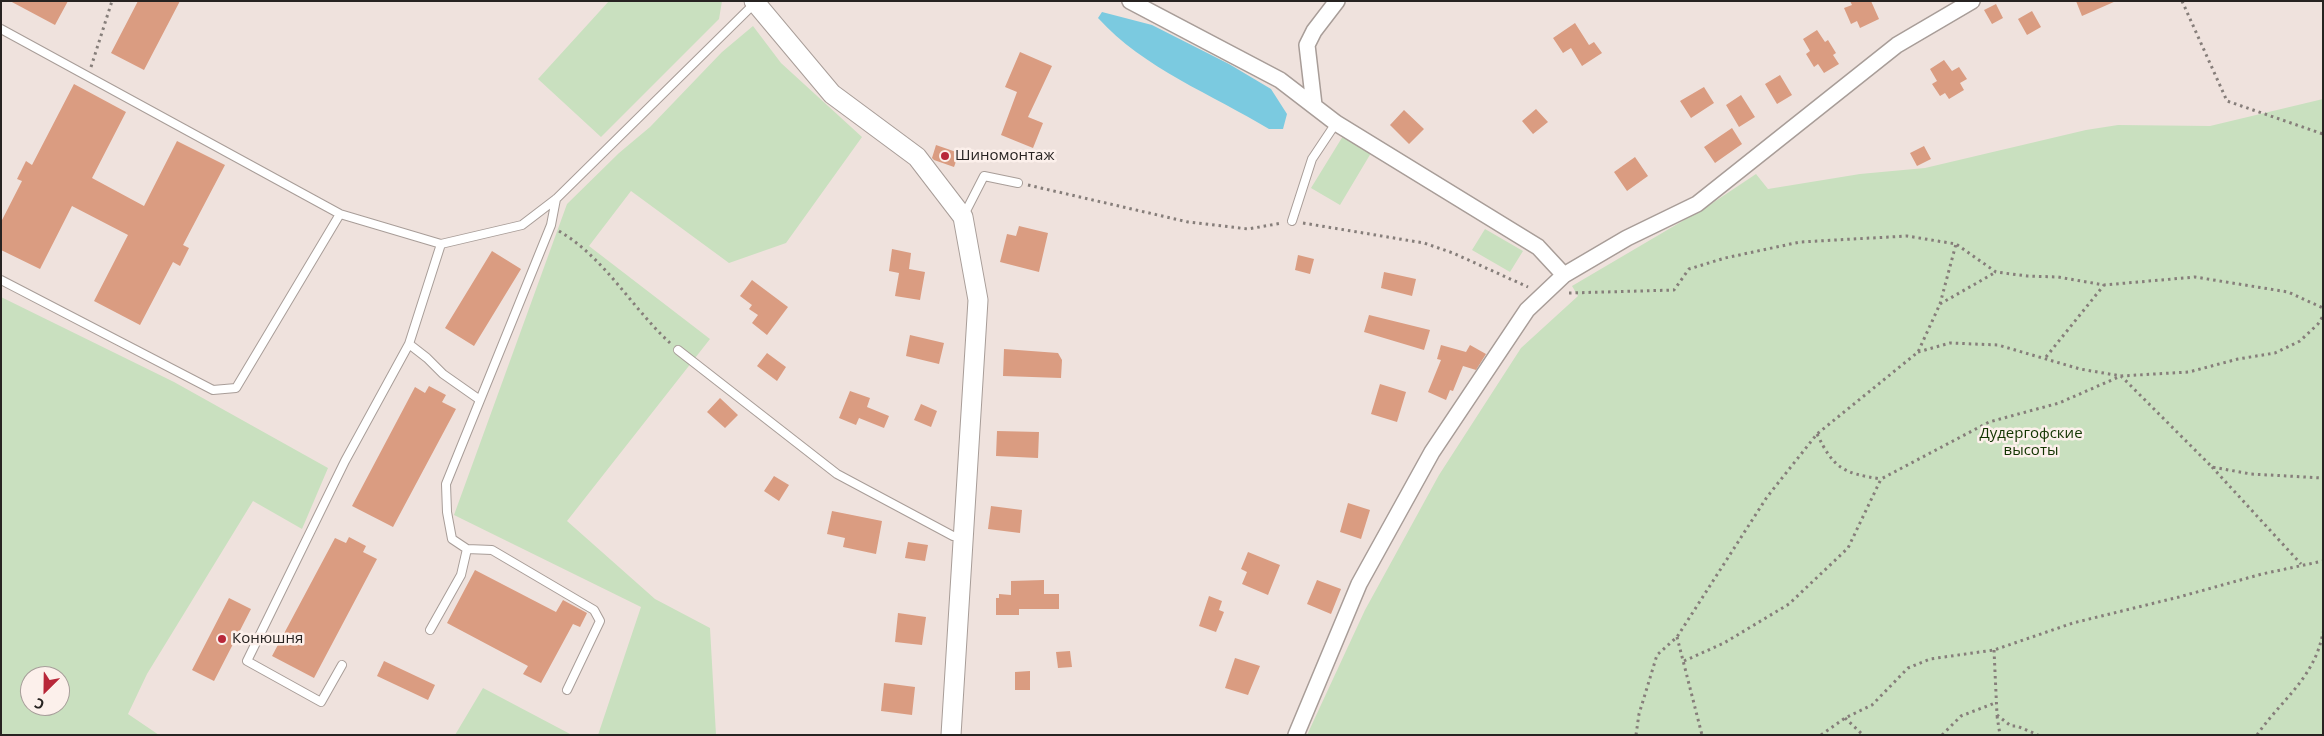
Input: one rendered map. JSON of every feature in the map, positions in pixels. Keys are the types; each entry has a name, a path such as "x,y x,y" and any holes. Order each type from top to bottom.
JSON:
{"street":[{"path":"1130,1 1280,80 1336,124 1538,247 1564,275"},
{"path":"1314,105 1307,44 1314,31 1337,1"},
{"path":"1296,735 1359,584 1432,452 1526,310 1564,275 1627,238 1697,204 1897,45 1972,1"},
{"path":"754,2 832,94 917,157 963,217 978,300 951,735"}],"lane":[{"path":"1,30 340,214 441,244 522,225 556,198 754,2"},
{"path":"1292,221 1312,159 1336,124"},
{"path":"963,217 984,176 1018,183"},
{"path":"556,198 550,225 446,484 447,512 452,539 466,549 492,550 594,610 600,620 567,690"},
{"path":"1,280 213,390 236,388 340,214"},
{"path":"342,666 322,702 247,661 345,461 409,344 441,244"},
{"path":"409,344 443,374 480,400"},
{"path":"678,350 837,474 953,536 964,537"},
{"path":"430,630 462,575 466,549"}],"path":[{"path":"88,77 112,1"},
{"path":"2182,1 2226,102 2323,134"},
{"path":"550,225 590,254 646,321 678,350"},
{"path":"1544,292 1674,290 1689,268 1725,258 1800,242 1907,236 1956,244 1996,272 2058,277 2104,285 2195,277 2288,292 2323,308"},
{"path":"1918,352 1940,304 1956,244"},
{"path":"1940,304 1996,272"},
{"path":"2046,357 2104,285"},
{"path":"1636,735 1639,714 1657,654 1677,637 1767,497 1817,434 1918,352 1950,343 1998,345 2080,368 2122,376 2189,372 2238,359 2275,353 2300,341 2318,324 2323,316"},
{"path":"2122,376 2212,467 2301,564"},
{"path":"1684,661 1724,643 1789,604 1848,548 1881,479 1989,422 2059,403 2122,376"},
{"path":"1817,434 1828,457 1853,475 1881,479"},
{"path":"2212,467 2251,474 2323,478"},
{"path":"1821,735 1845,718 1872,705 1908,668 1930,659 1994,650 2073,623 2301,564 2323,561"},
{"path":"2257,735 2269,718 2304,680 2321,642 2323,632"},
{"path":"1677,637 1702,735"},
{"path":"1994,650 1995,703 2000,735"},
{"path":"1942,735 1961,716 1995,703"},
{"path":"1997,715 2011,726 2017,726 2038,735"},
{"path":"1845,718 1863,735"}],"green space":[{"path":"609,1 722,1 719,19 601,137 538,79"},
{"path":"753,26 781,63 862,137 786,243 729,263 631,191 589,246 710,339 567,521 655,599 710,628 716,735 598,735 641,607 454,515 567,204 619,153 650,127 722,52"},
{"name":"Дудергофские высоты","path":"2323,99 2323,735 1307,735 1365,610 1439,475 1521,348 1578,296 1572,286 1708,206 1756,174 1768,189 1860,174 1925,168 2086,130 2118,125 2210,126"},
{"path":"1343,136 1371,153 1340,205 1311,188"},
{"path":"1485,229 1523,251 1510,272 1472,250"},
{"path":"1,297 174,382 328,468 302,529 253,501 147,674 128,714 159,735 1,735"},
{"path":"483,688 572,735 455,735"}],"water":[{"path":"1102,12 1152,25 1229,64 1271,89 1287,114 1283,129 1269,129 1157,66 1116,36 1098,18"}],"building":[{"path":"10,1 68,1 55,25"},
{"path":"138,1 180,1 144,70 111,53"},
{"path":"1850,1 1871,1 1879,19 1860,28 1857,21 1851,24 1844,8 1852,5"},
{"path":"2076,1 2116,1 2082,16"},
{"path":"1996,4 2003,18 1992,24 1984,10"},
{"path":"2032,11 2041,27 2027,35 2018,19"},
{"path":"1575,23 1589,45 1594,42 1602,53 1582,66 1571,48 1563,53 1553,38"},
{"path":"1817,30 1825,42 1828,40 1836,53 1833,55 1839,64 1824,73 1818,64 1814,67 1806,54 1810,51 1803,39"},
{"path":"1020,52 1052,66 1028,117 1043,123 1033,148 1001,135 1017,92 1005,87"},
{"path":"1944,60 1952,71 1959,67 1967,79 1960,83 1964,90 1949,99 1945,93 1940,96 1932,84 1937,81 1930,69"},
{"path":"1780,75 1792,95 1777,104 1765,84"},
{"path":"74,84 126,112 92,178 144,206 177,141 225,165 183,245 189,248 180,266 173,262 140,325 94,301 128,235 72,206 40,269 1,250 1,222 22,181 17,179 26,161 32,165"},
{"path":"1704,87 1714,103 1691,118 1680,101"},
{"path":"1741,95 1755,117 1739,127 1726,105"},
{"path":"1536,109 1548,122 1533,134 1522,121"},
{"path":"1404,110 1424,129 1409,144 1390,125"},
{"path":"1732,128 1742,144 1715,163 1704,147"},
{"name":"Шиномонтаж","path":"936,145 959,153 954,167 932,158"},
{"path":"1924,146 1931,159 1917,166 1910,153"},
{"path":"1635,157 1648,176 1627,191 1614,172"},
{"path":"1019,226 1048,233 1039,272 1000,262 1007,234 1016,236"},
{"path":"892,249 911,253 909,269 925,272 920,300 895,296 899,273 889,271"},
{"path":"492,251 521,269 474,346 445,328"},
{"path":"1298,255 1314,259 1310,274 1295,270"},
{"path":"1384,272 1416,279 1412,296 1381,288"},
{"path":"752,280 788,307 767,335 752,323 758,315 749,309 752,305 740,296"},
{"path":"1369,315 1430,330 1424,350 1364,332"},
{"path":"910,335 944,343 939,364 906,356"},
{"path":"1441,345 1466,352 1470,345 1486,354 1476,370 1463,366 1453,391 1450,390 1446,400 1428,392 1441,360 1437,359"},
{"path":"1004,349 1058,353 1062,360 1061,378 1003,376"},
{"path":"767,353 786,367 777,381 757,366"},
{"path":"1380,384 1406,392 1397,422 1371,414"},
{"path":"429,386 446,395 442,402 456,409 393,527 352,506 415,387 425,393"},
{"path":"850,391 870,398 867,407 889,416 884,428 859,418 856,425 839,418"},
{"path":"720,398 738,415 725,428 707,412"},
{"path":"921,404 937,411 931,427 914,420"},
{"path":"997,431 1039,432 1038,458 996,456"},
{"path":"774,476 789,485 779,501 764,491"},
{"path":"1348,503 1370,510 1361,539 1340,532"},
{"path":"991,506 1022,510 1020,533 988,529"},
{"path":"832,511 882,521 876,554 843,547 845,538 827,534"},
{"path":"349,537 366,546 363,552 377,559 314,678 272,656 335,538 346,543"},
{"path":"908,542 928,545 925,561 905,558"},
{"path":"1248,552 1280,565 1268,595 1242,584 1247,572 1241,569"},
{"path":"475,570 556,612 563,600 587,613 580,627 573,624 541,683 523,674 528,666 447,623"},
{"path":"1044,580 1044,594 1059,594 1059,609 1019,609 1019,615 996,615 996,598 999,598 999,594 1011,595 1011,581"},
{"path":"1317,580 1341,589 1331,614 1307,604"},
{"path":"1209,596 1222,601 1219,610 1224,612 1216,632 1199,626"},
{"name":"Конюшня","path":"229,598 251,609 214,681 192,670"},
{"path":"898,613 926,617 922,645 895,642"},
{"path":"1070,651 1072,667 1058,668 1056,652"},
{"path":"1235,658 1260,666 1248,695 1225,688"},
{"path":"384,661 435,685 428,700 377,676"},
{"path":"1030,671 1030,690 1015,690 1015,672"},
{"path":"884,683 915,687 912,715 881,711"}],"place":[{"name":"Шиномонтаж","path":"945,156"},
{"name":"Конюшня","path":"222,639"}]}
